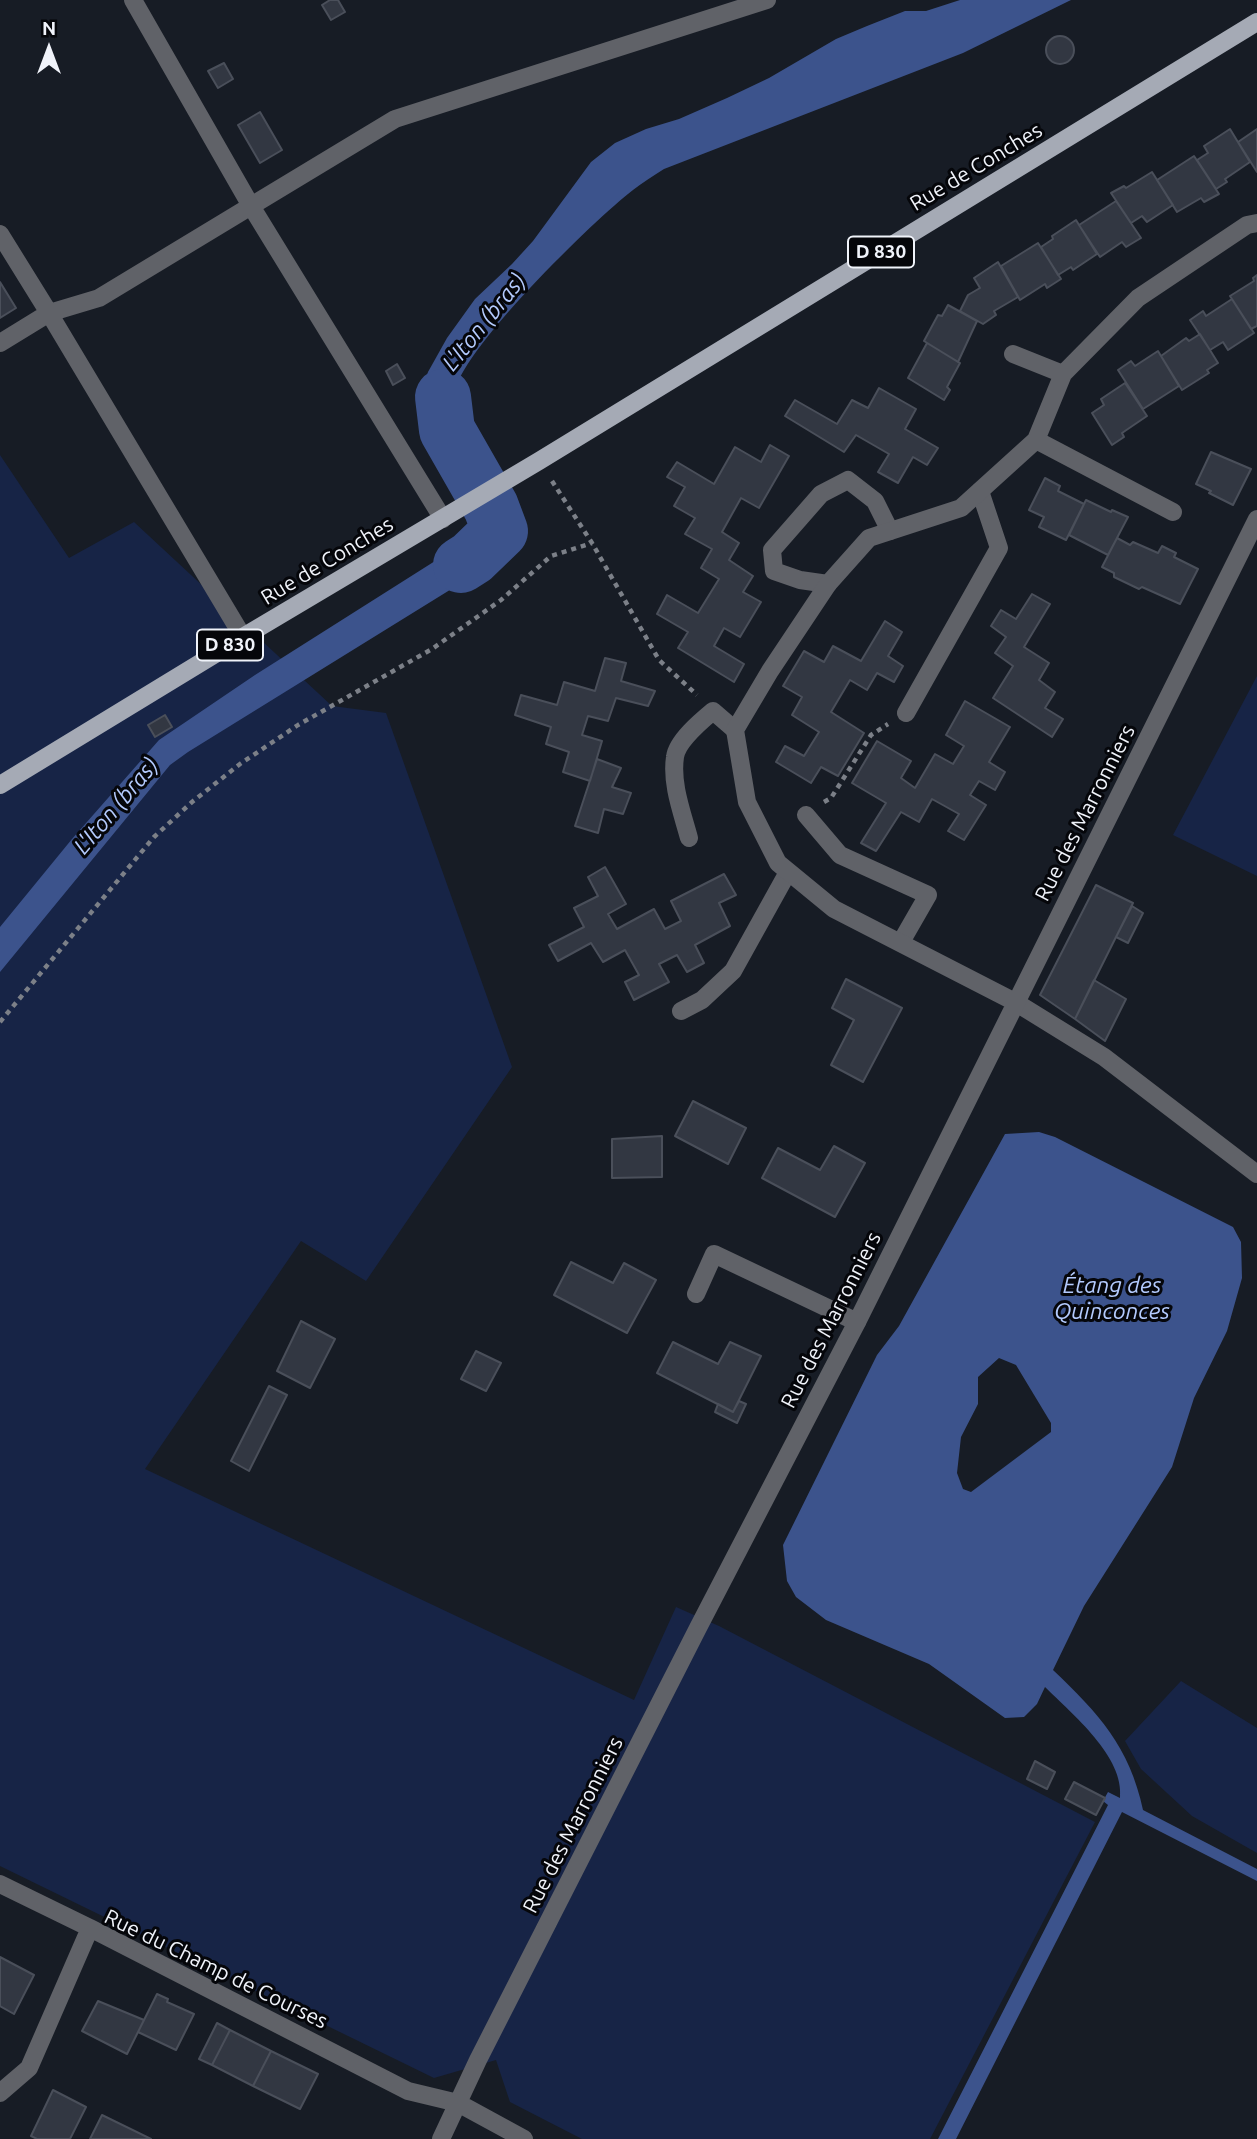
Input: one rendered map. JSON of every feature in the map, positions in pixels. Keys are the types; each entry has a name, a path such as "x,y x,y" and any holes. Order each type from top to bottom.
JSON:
{"main road":[{"name":"Rue de Conches","path":"0,785 505,482 1257,22"}],"street":[{"path":"133,0 251,206 443,519"},
{"path":"0,343 49,313 99,298 395,119 767,0"},
{"path":"735,730 770,671 828,584 869,538 961,508 1036,440 1063,374 1138,298 1248,225 1257,223"},
{"path":"0,234 243,637"},
{"path":"1013,354 1063,374"},
{"path":"1036,440 1173,512"},
{"path":"828,584 800,580 774,571 772,550 821,494 848,480 875,500 890,531"},
{"path":"906,713 999,548 979,491"},
{"name":"Rue des Marronniers","path":"441,2139 699,1626 857,1322 1257,519"},
{"path":"689,838 677,795 675,755 695,726 713,711 735,730 747,802 778,863 788,872 834,909 1015,1002 1104,1056 1257,1174"},
{"path":"806,815 840,855 928,895 901,942"},
{"path":"681,1012 702,1000 733,971 788,872"},
{"path":"696,1294 714,1254 857,1322"},
{"path":"0,1884 90,1928"},
{"name":"Rue du Champ de Courses","path":"0,2093 29,2068 90,1928 408,2091 458,2103 524,2139"}],"path":[{"path":"539,461 592,543 659,660 678,675 713,711"},
{"path":"0,1022 154,837 192,802 240,764 298,725 432,649 501,600 551,556 592,543"},
{"path":"806,815 831,798 871,735 906,713"}],"shaded area":[{"path":"0,455 69,558 134,522 332,706 386,713 512,1067 366,1281 301,1241 145,1469 634,1700 676,1607 719,1626 1095,1822 930,2139 582,2139 510,2102 496,2060 434,2078 0,1866"},
{"path":"1257,676 1257,876 1173,835"},
{"path":"1181,1681 1257,1728 1257,1853 1192,1816 1141,1769 1125,1741"}],"water":[{"path":"960,0 1071,0 963,53 664,169 633,190 590,228 530,288 478,350 461,376 454,396 457,413 482,460 457,475 440,449 425,381 428,372 447,338 475,299 533,241 591,162 615,143 727,98 769,78 836,39 905,11 926,11"},
{"path":"502,501 517,518 508,554 170,765 0,972 0,927 72,839 159,740 255,675 484,530 478,515"},
{"name":"Étang des Quinconces","path":"1039,1132 1055,1137 1233,1227 1241,1242 1242,1278 1227,1331 1194,1398 1172,1467 1084,1606 1053,1670 1110,1732 1129,1767 1143,1810 1257,1869 1257,1881 1122,1812 956,2139 938,2139 1108,1805 1103,1801 1108,1792 1120,1798 1119,1783 1106,1752 1082,1723 1045,1687 1037,1704 1024,1717 1005,1718 929,1664 826,1620 796,1597 787,1581 783,1545 877,1355 899,1326 1005,1134","holes":["999,1358 1016,1365 1051,1423 1051,1432 971,1492 963,1489 957,1473 961,1437 978,1404 978,1377"]}],"building":[{"path":"330,0 338,0 345,12 331,20 322,5"},
{"path":"1060,36 1070,40 1074,50 1070,60 1060,64 1050,60 1046,50 1050,40"},
{"path":"224,63 233,79 218,88 208,71"},
{"path":"260,112 282,150 260,163 238,125"},
{"path":"1230,129 1250,162 1225,179 1227,182 1216,189 1197,160 1208,153 1204,146"},
{"path":"1257,129 1257,172 1238,142"},
{"path":"1194,156 1219,194 1204,202 1201,198 1177,212 1157,180"},
{"path":"1152,172 1173,205 1147,222 1142,216 1131,223 1111,193 1124,186 1126,188"},
{"path":"1116,201 1141,238 1126,247 1122,242 1100,257 1079,225"},
{"path":"1076,220 1097,254 1073,270 1071,267 1058,275 1041,247"},
{"path":"1038,243 1061,279 1047,288 1045,284 1020,300 1001,266"},
{"path":"998,262 1018,297 994,311 996,315 983,324 960,311 968,295 980,288 974,278"},
{"path":"1257,275 1257,326 1251,329 1230,296 1254,281 1253,278"},
{"path":"0,282 16,308 0,318"},
{"path":"1232,299 1254,333 1228,350 1223,342 1210,350 1190,320 1203,311 1206,316"},
{"path":"948,305 977,321 958,362 924,341 938,315 942,316"},
{"path":"1200,334 1218,363 1207,370 1209,373 1182,390 1161,356 1186,338 1189,341"},
{"path":"927,343 960,363 947,387 950,390 944,400 908,378"},
{"path":"1158,351 1179,386 1143,409 1118,370 1131,361 1135,366"},
{"path":"397,364 405,378 393,385 386,371"},
{"path":"1125,383 1147,416 1122,433 1124,437 1112,445 1092,413 1104,405 1101,399"},
{"path":"879,388 916,409 905,429 938,448 927,465 913,457 898,483 878,472 889,454 856,435 844,452 785,416 795,400 837,424 852,400 868,408"},
{"path":"770,445 789,456 759,508 741,498 722,532 739,543 729,560 753,576 743,592 761,602 740,637 724,628 714,646 744,664 734,682 678,648 688,632 657,614 667,595 698,613 719,579 701,568 712,549 685,534 695,518 674,506 685,487 667,477 677,462 714,484 735,447 761,462"},
{"path":"1211,452 1251,469 1233,505 1196,484"},
{"path":"1045,478 1060,486 1058,491 1084,504 1066,540 1039,527 1044,517 1029,510"},
{"path":"1086,500 1128,517 1108,555 1069,535"},
{"path":"1117,538 1130,545 1133,542 1158,553 1162,546 1176,553 1174,557 1198,569 1180,604 1142,587 1139,589 1114,577 1114,573 1102,567"},
{"path":"1032,594 1050,604 1024,647 1049,663 1039,680 1055,692 1045,708 1063,719 1052,737 993,698 1013,666 995,653 1006,637 991,626 1001,610 1016,619"},
{"path":"885,621 902,632 888,656 903,666 894,682 877,673 867,690 850,680 831,712 864,733 838,776 821,767 811,783 776,762 785,746 804,756 819,732 792,715 802,697 783,686 804,651 824,662 833,646 861,661"},
{"path":"605,658 626,663 621,681 655,691 648,706 616,698 608,721 588,716 582,735 602,741 590,781 563,772 569,752 546,744 551,727 515,715 521,695 557,705 564,682 595,691"},
{"path":"965,701 1010,727 989,762 1005,772 995,790 979,781 970,795 986,805 964,840 948,831 959,814 932,799 919,822 901,812 876,851 861,843 886,803 852,783 877,741 911,761 901,778 915,788 935,754 953,764 964,746 946,735"},
{"path":"165,715 172,727 155,737 148,725"},
{"path":"597,759 621,768 612,787 631,793 623,814 604,809 598,833 575,826"},
{"path":"605,867 626,904 608,914 617,929 654,909 665,929 681,921 671,901 724,874 736,895 719,903 730,926 695,945 704,963 687,972 677,955 659,964 669,982 634,1000 625,982 639,975 625,950 603,962 591,943 558,961 549,945 584,927 574,908 598,896 588,877"},
{"path":"1096,885 1133,903 1075,1019 1040,995"},
{"path":"1132,906 1143,913 1128,943 1116,937"},
{"path":"846,979 902,1008 863,1082 831,1065 854,1020 832,1008"},
{"path":"1094,980 1126,999 1105,1041 1075,1019"},
{"path":"693,1101 746,1128 728,1164 675,1136"},
{"path":"662,1136 662,1177 612,1178 612,1139"},
{"path":"834,1146 865,1163 835,1217 762,1178 778,1148 820,1170"},
{"path":"571,1262 613,1283 624,1263 656,1280 627,1333 554,1295"},
{"path":"301,1321 335,1339 310,1388 277,1371"},
{"path":"673,1342 718,1364 730,1342 761,1356 733,1412 657,1373"},
{"path":"476,1351 501,1363 486,1391 461,1379"},
{"path":"269,1386 287,1395 249,1471 231,1461"},
{"path":"739,1401 746,1404 737,1423 715,1412 718,1404 733,1412"},
{"path":"1035,1761 1055,1772 1047,1789 1027,1779"},
{"path":"1074,1782 1105,1798 1096,1815 1065,1799"},
{"path":"0,1957 34,1975 14,2014 0,2006"},
{"path":"157,1994 168,1999 167,2002 194,2014 176,2050 138,2032"},
{"path":"98,2001 144,2020 127,2054 82,2031"},
{"path":"217,2023 230,2030 212,2065 199,2059"},
{"path":"230,2030 271,2051 253,2086 212,2065"},
{"path":"271,2051 318,2074 300,2109 253,2086"},
{"path":"53,2090 86,2107 70,2139 37,2139 31,2136"},
{"path":"102,2115 151,2139 90,2139"}],"waterway":[{"name":"L'Iton (bras)","path":"443,397 447,430 491,507 500,531 461,565"}]}
